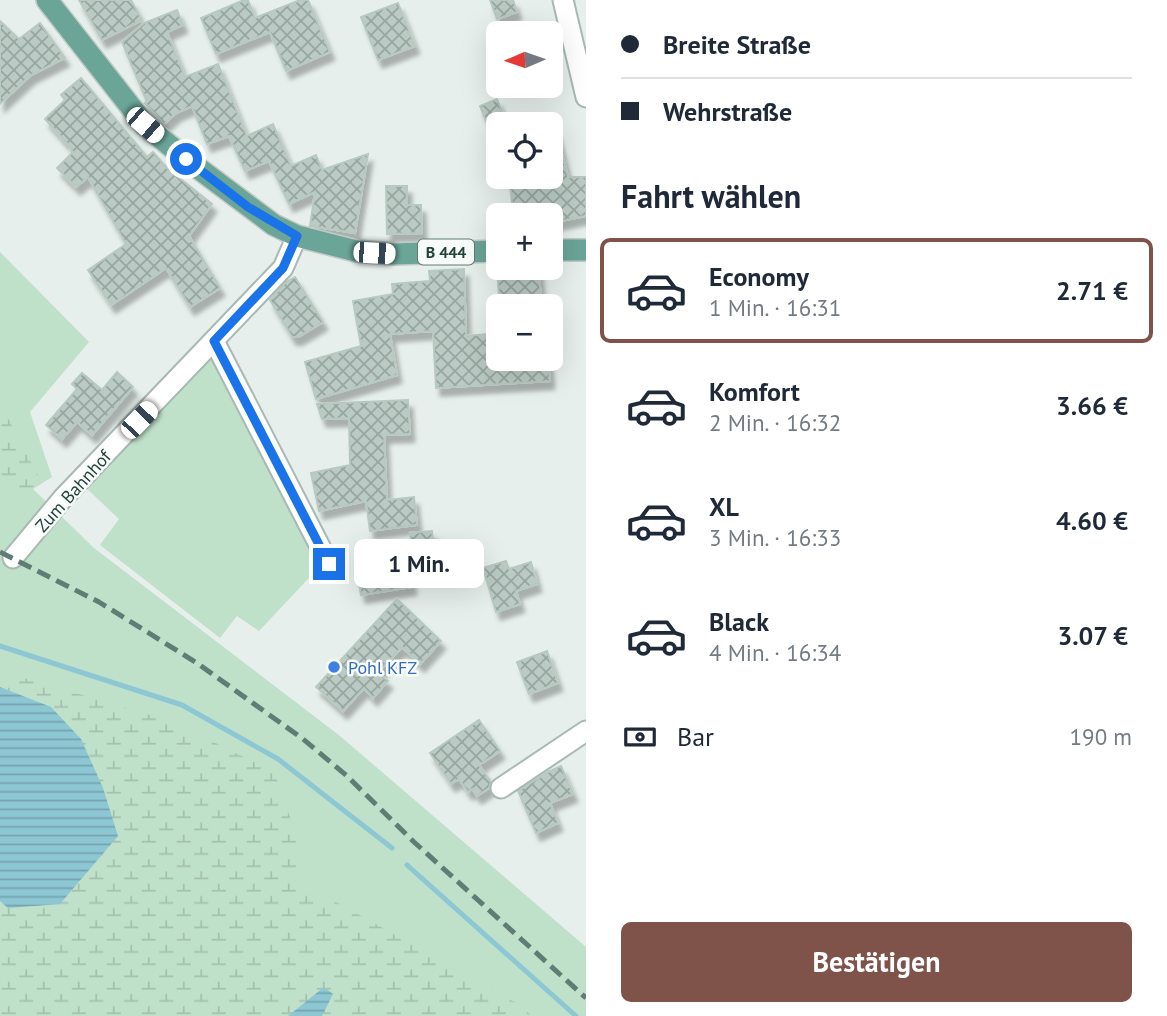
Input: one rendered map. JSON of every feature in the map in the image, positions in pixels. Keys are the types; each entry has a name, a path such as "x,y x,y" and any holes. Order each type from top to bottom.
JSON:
{"main road":[{"name":"B 444","path":"47,0 145,125 248,207 297,236 356,251 393,254 486,251"},
{"path":"563,250 586,250"}],"street":[{"path":"563,0 586,97"},
{"name":"Zum Bahnhof","path":"13,558 64,498 283,268 297,236"},
{"path":"214,341 329,564"},
{"path":"501,788 585,734"}],"green space":[{"path":"0,252 89,342 30,412 52,477 33,489 94,548 340,736 586,947 586,1016 0,1016"},
{"path":"210,357 322,564 259,631 237,616 220,638 100,545 119,519 84,486"},
{"path":"0,403 42,483 33,488 0,489"},
{"path":"0,671 171,721 274,772 298,840 297,886 331,899 518,1004 532,1016 0,1016"}],"water":[{"path":"0,687 51,707 81,739 103,788 118,836 60,904 8,908 0,901"},
{"path":"324,987 333,994 322,1016 288,1016"}],"building":[{"path":"79,0 131,0 142,20 102,40"},
{"path":"248,0 255,18 300,0 308,0 330,52 286,71 270,32 216,54 201,18"},
{"path":"490,0 513,0 517,12 497,19"},
{"path":"398,3 415,46 378,60 361,17"},
{"path":"177,10 183,25 167,32 185,77 218,64 247,136 273,124 291,166 316,155 322,170 368,154 355,233 310,226 315,192 289,204 269,161 245,171 229,136 207,144 192,106 176,113 164,124 145,103 147,102 122,42 144,23"},
{"path":"0,21 19,39 40,23 65,58 31,75 0,104"},
{"path":"81,78 147,157 153,152 167,168 212,204 189,236 220,288 190,307 166,268 111,305 88,270 126,244 88,177 76,187 57,168 73,152 45,119 65,100 61,95"},
{"path":"497,99 502,112 486,112 486,121 480,106"},
{"path":"563,158 568,177 586,177 586,216 563,221 563,203 512,203 510,189 563,189"},
{"path":"386,186 407,186 407,205 421,205 422,233 387,234"},
{"path":"464,269 466,336 486,334 486,371 549,371 550,381 436,388 433,331 390,334 397,375 316,399 305,362 361,346 353,301 393,294 392,284 430,281 429,271"},
{"path":"295,277 323,322 298,337 292,337 270,300 286,282"},
{"path":"498,280 539,280 541,294 499,294"},
{"path":"117,372 133,387 92,435 77,422 62,439 46,425 77,389 72,384 82,373 102,390"},
{"path":"408,400 410,434 384,435 387,500 414,497 417,525 370,531 366,501 319,511 311,473 350,465 349,418 322,419 317,404"},
{"path":"432,531 436,564 413,566 410,533"},
{"path":"407,558 412,587 361,595 356,566"},
{"path":"506,561 509,569 531,562 537,584 516,591 520,604 496,612 483,568"},
{"path":"397,599 441,641 420,664 402,647 378,673 388,681 373,698 364,688 343,711 316,687"},
{"path":"547,651 558,683 529,694 517,662"},
{"path":"479,720 500,751 479,765 491,782 489,788 477,796 472,789 468,792 459,779 451,784 430,753"},
{"path":"561,766 573,794 550,803 558,823 536,833 518,791"}],"waterway":[{"path":"0,646 182,705 278,759 392,848"},
{"path":"407,865 576,1016"}],"railway":[{"path":"0,552 99,602 197,663 303,739 347,776 414,842 586,998"}],"place":[{"name":"Pohl KFZ","path":"334,667"}],"route":[{"path":"186,159 248,207 274,225 297,236 283,268 214,341 329,564"}]}
